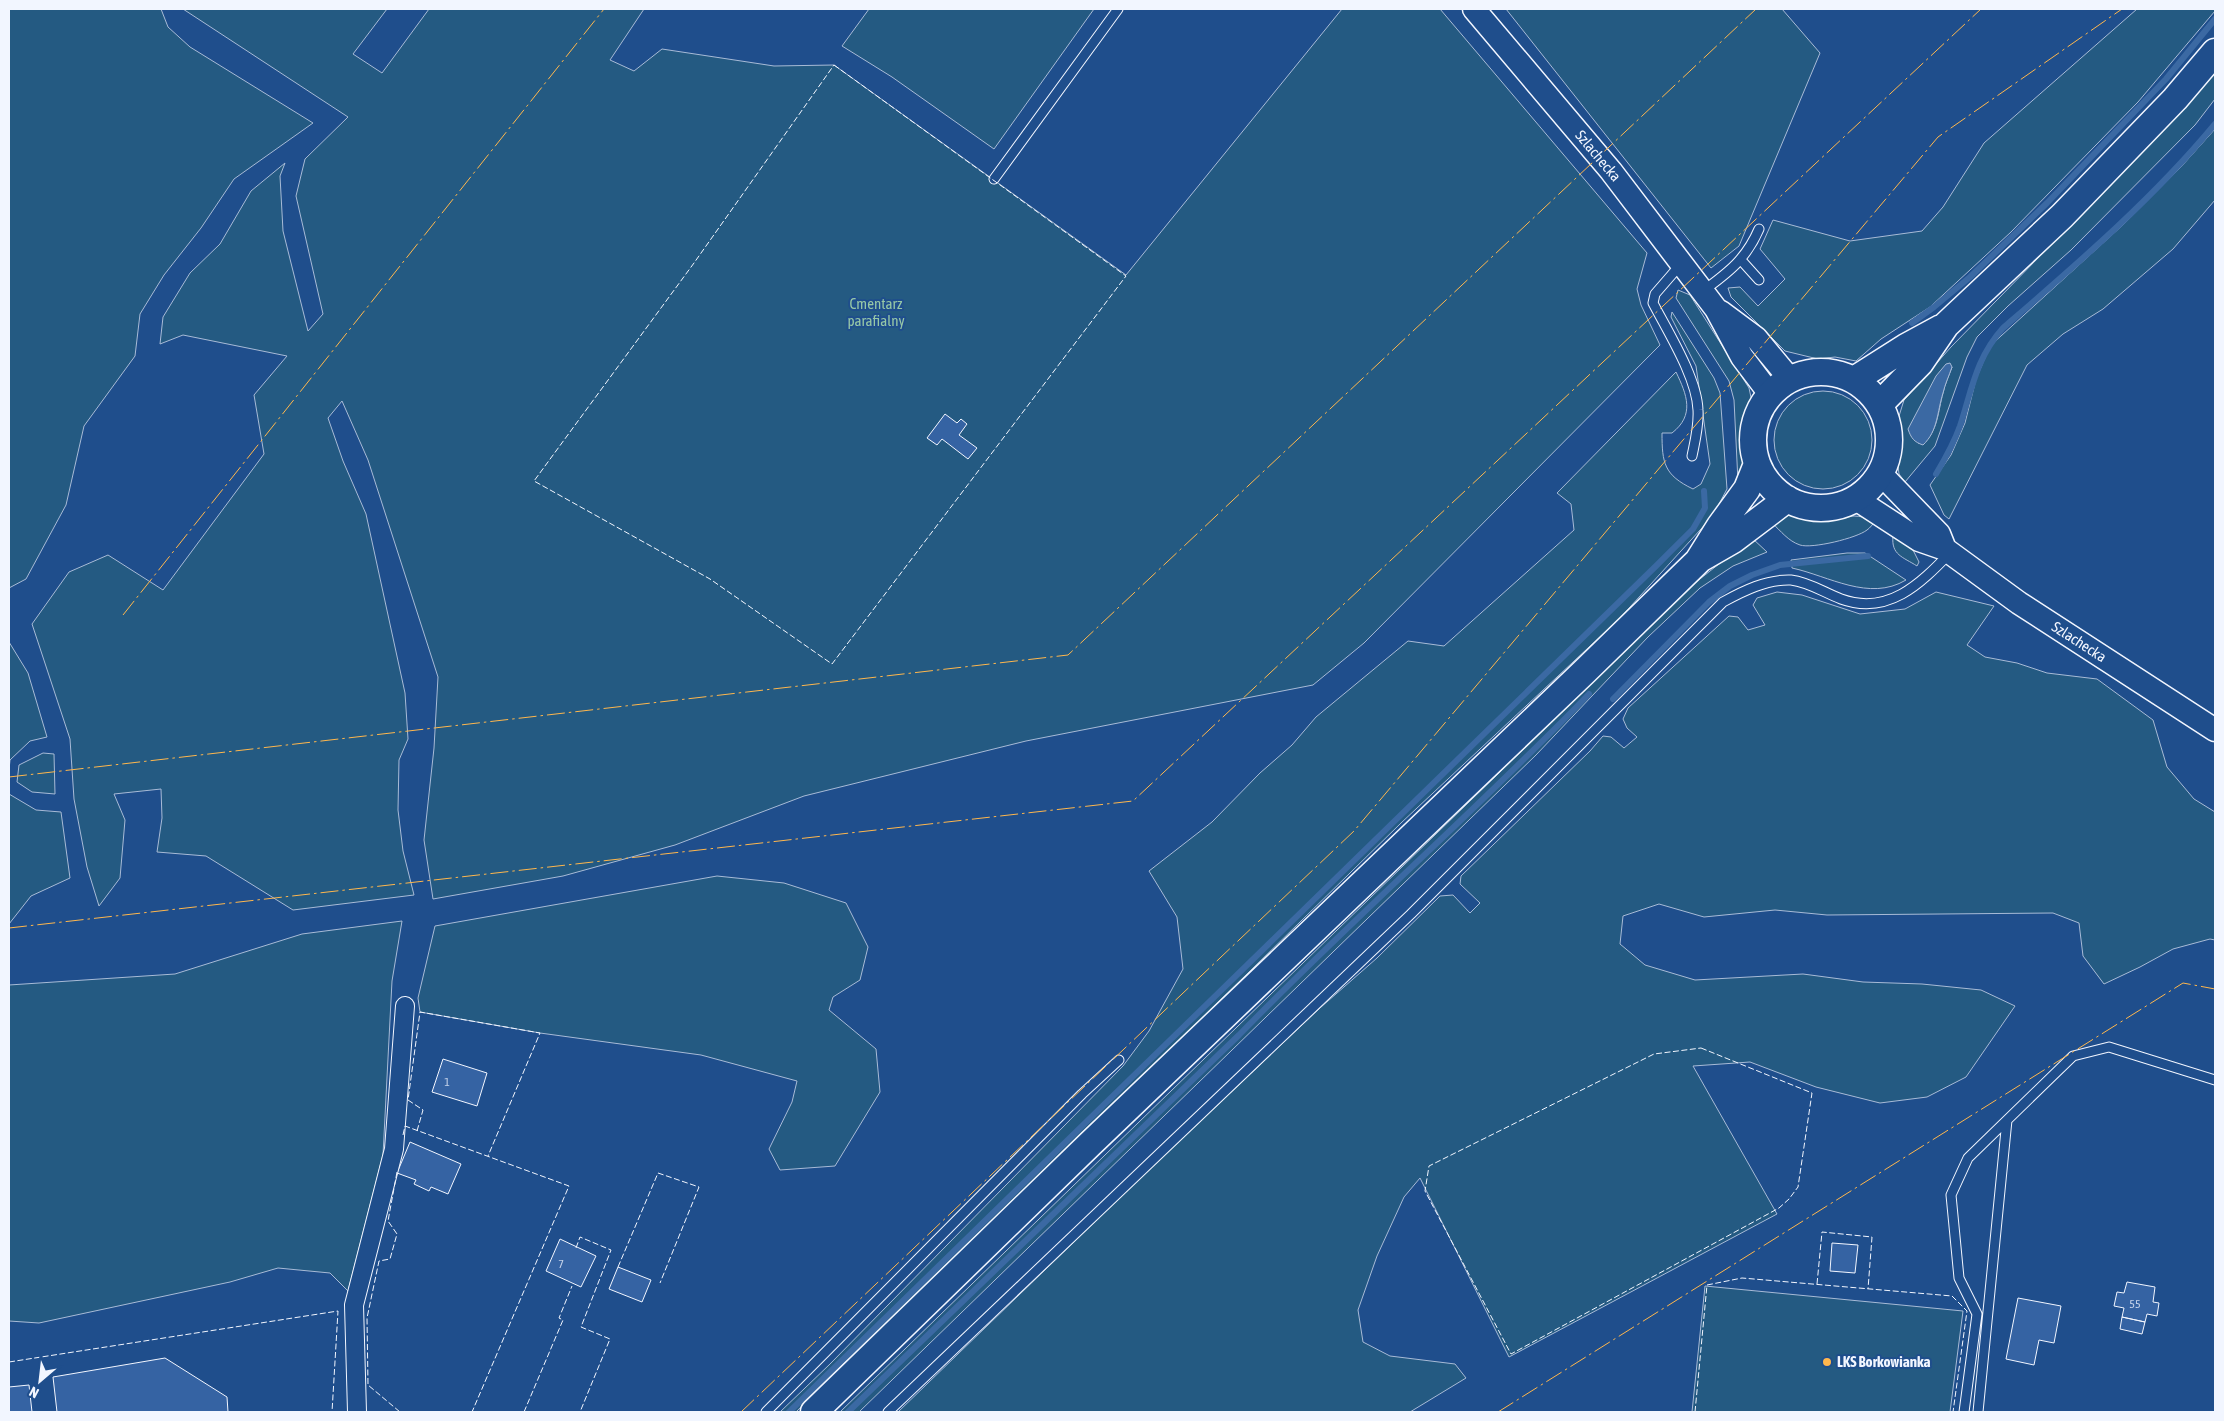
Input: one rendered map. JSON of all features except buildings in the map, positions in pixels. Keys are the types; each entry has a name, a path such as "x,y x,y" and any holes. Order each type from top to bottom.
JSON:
{"main road":[{"path":"1880,404 1920,363 1946,326 2062,216 2175,99 2215,52"},
{"path":"1854,380 1906,347 1946,326"},
{"path":"1806,373 1839,374 1854,380 1869,390 1880,404 1887,421 1890,439 1888,457 1881,474 1870,488 1856,499 1839,506 1821,508 1803,506 1787,499 1769,484 1757,464 1753,446 1754,428 1759,410 1780,386 1806,373"},
{"path":"1698,561 1746,489 1757,464"},
{"path":"814,1412 1097,1137 1698,561 1733,540 1787,499"}],"street":[{"name":"Szlachecka","path":"1474,9 1611,171 1709,300 1756,338 1780,386"},
{"name":"Szlachecka","path":"1881,474 1939,534 1947,551"},
{"name":"Szlachecka","path":"1856,499 1919,540 1947,551 2019,603 2215,730"},
{"path":"357,1412 354,1305 394,1149 405,1006"}],"lane":[{"path":"994,179 1118,9"},
{"path":"1709,300 1751,247 1759,228"},
{"path":"1741,260 1759,280"},
{"path":"1682,263 1654,294 1653,303 1680,355 1696,396 1698,410 1697,429 1692,456"},
{"path":"888,1412 1423,902 1723,602 1740,593 1774,580 1793,580 1843,600 1872,604 1893,600 1926,579 1947,551"},
{"path":"1964,1412 1977,1314 1959,1278 1952,1194 1968,1158 2073,1056 2109,1047 2215,1080"},
{"path":"766,1412 1082,1094 1119,1060"},
{"path":"1978,1412 2007,1120"}],"green space":[{"path":"9,9 161,9 168,27 190,47 313,123 234,179 201,228 164,275 140,314 135,356 84,426 66,505 26,579 9,588"},
{"name":"Cmentarz parafialny","path":"183,9 387,9 353,54 382,73 429,9 644,9 610,60 634,71 662,49 774,66 834,65 1126,275 1342,9 1440,9 1647,253 1637,289 1641,305 1660,345 1364,643 1313,685 1026,741 804,796 675,845 563,876 433,899 424,840 434,748 438,677 368,460 342,401 328,418 343,461 366,514 405,693 408,739 399,760 398,810 403,851 414,895 293,910 206,856 157,852 162,818 161,789 114,794 125,820 120,878 99,906 87,867 74,799 70,739 32,624 69,572 108,555 163,590 264,454 254,395 287,356 183,335 160,344 163,317 190,273 220,244 251,191 285,163 280,176 283,231 308,331 323,314 296,196 305,159 348,117"},
{"path":"869,9 1094,9 994,149 892,77 842,46"},
{"path":"1506,9 1782,9 1820,53 1739,246 1711,268"},
{"path":"2137,9 2215,9 2215,11 2138,102 2011,232 1930,307 1881,339 1856,361 1835,357 1818,359 1785,351 1731,297 1728,288 1740,287 1758,306 1785,279 1760,249 1773,220 1850,241 1922,231 1943,207 1984,143"},
{"path":"2215,73 2215,99 2195,125 2071,250 2008,306 1977,337 1967,357 1935,446 1905,482 1899,474 1897,458 1900,444 1899,416 1904,400 1951,347 2177,116","holes":["1952,367 1935,427 1923,444 1918,443"]},
{"path":"2215,129 2215,200 2173,249 2103,309 2063,334 2027,365 1949,519 1944,515 1930,485 1951,455 1965,423 1976,379 1990,346 2125,223 2180,168"},
{"path":"1678,290 1690,295 1749,388 1752,402 1746,438 1746,477 1738,482 1734,400 1729,381 1676,298"},
{"path":"1672,312 1714,378 1720,393 1727,489 1719,504 1721,507 1620,618 1401,823 895,1319 843,1364 796,1412 780,1412 830,1364 1123,1066 1149,1031 1183,969 1177,917 1149,871 1212,822 1260,773 1292,745 1316,717 1408,641 1444,646 1574,530 1571,504 1557,493 1676,372 1686,397 1686,412 1684,419 1672,433 1662,433 1664,460 1670,473 1683,484 1693,489 1701,484 1710,464 1696,366 1671,317"},
{"path":"1823,391 1842,394 1858,405 1869,421 1872,440 1869,459 1858,475 1842,486 1823,489 1804,486 1788,475 1777,459 1774,440 1777,421 1788,405 1804,394"},
{"path":"1798,514 1817,519 1858,516 1875,521 1867,530 1854,536 1834,542 1806,546 1792,541 1772,523 1785,515"},
{"path":"1893,536 1913,550 1919,562 1917,566 1899,555 1894,547"},
{"path":"1752,538 1767,552 1733,566 1700,588 1648,637 1536,755 859,1412 840,1412 1601,674 1677,597"},
{"path":"1847,553 1865,553 1906,580 1878,589 1863,588 1792,568 1791,560"},
{"path":"1777,592 1802,595 1860,614 1905,609 1936,592 1994,606 1967,645 1985,657 2017,663 2047,673 2097,679 2153,720 2167,767 2194,799 2215,812 2215,940 2210,939 2173,949 2104,984 2083,956 2079,923 2053,913 1827,915 1775,910 1704,917 1659,904 1623,916 1620,944 1645,965 1695,980 1803,974 1863,982 1922,984 1981,990 2015,1006 1966,1077 1927,1097 1880,1103 1816,1087 1750,1062 1693,1066 1777,1214 1509,1357 1420,1178 1404,1197 1377,1256 1358,1310 1363,1342 1390,1356 1455,1364 1466,1378 1410,1412 898,1412 1137,1181 1320,1008 1377,958 1440,896 1453,895 1470,913 1480,903 1460,884 1461,876 1590,751 1603,736 1611,737 1624,748 1637,737 1627,728 1623,719 1628,708 1729,616 1738,617 1748,630 1765,625 1753,605 1757,598"},
{"path":"9,642 28,673 47,737 30,741 10,760 9,770"},
{"path":"43,753 54,754 55,794 32,792 17,782 19,765"},
{"path":"9,794 36,810 61,812 70,878 31,896 9,924"},
{"path":"717,876 784,883 846,903 868,947 860,980 833,997 829,1010 876,1049 880,1092 835,1166 780,1170 769,1149 792,1102 797,1081 701,1055 540,1033 420,1012 418,998 435,926"},
{"path":"402,921 392,981 383,1155 348,1291 330,1273 278,1268 230,1282 39,1323 9,1321 9,985 175,974 302,934"},
{"name":"LKS Borkowianka","path":"1705,1286 1963,1311 1950,1412 1692,1412"}],"shaded area":[{"path":"1950,363 1952,367 1932,434 1923,445 1913,439 1908,429 1936,376 1946,364"}],"waterway":[{"path":"1912,323 1970,277 2047,203 2166,79 2215,19"},
{"path":"1936,474 1955,439 1976,374 1994,339 2003,328 2140,205 2215,124"},
{"path":"789,1412 1693,529 1705,508 1704,491"},
{"path":"1613,699 1709,602 1730,586 1752,575 1780,565 1868,556"},
{"path":"848,1412 1503,780 1589,694"}],"fence":[{"path":"834,65 1126,276 832,664 710,579 534,481 694,263 834,65"},
{"path":"417,1131 423,1110 408,1100 420,1012 540,1033 488,1156"},
{"path":"1701,1048 1812,1093 1798,1187 1779,1208 1511,1354 1425,1191 1429,1166 1654,1054 1701,1048"},
{"path":"403,1135 405,1126 569,1186 472,1412"},
{"path":"397,1172 388,1221 397,1234 390,1259 379,1261 367,1318 368,1385 400,1412"},
{"path":"618,1267 658,1173 699,1187 660,1283"},
{"path":"1817,1284 1822,1232 1872,1237 1868,1289"},
{"path":"576,1248 580,1237 611,1250 581,1327 610,1339 580,1412"},
{"path":"1695,1412 1707,1285 1742,1278 1952,1296 1967,1311 1953,1412"},
{"path":"524,1412 563,1320 559,1318 572,1286"},
{"path":"9,1362 338,1311 332,1412"}],"power":[{"path":"123,615 604,9"},
{"path":"9,777 1068,655 1756,9"},
{"path":"9,928 1133,801 1981,9"},
{"path":"741,1412 1354,831 1938,137 2122,9"},
{"path":"1498,1412 2183,983 2215,989"}],"place":[{"name":"LKS Borkowianka","path":"1827,1362"}]}
